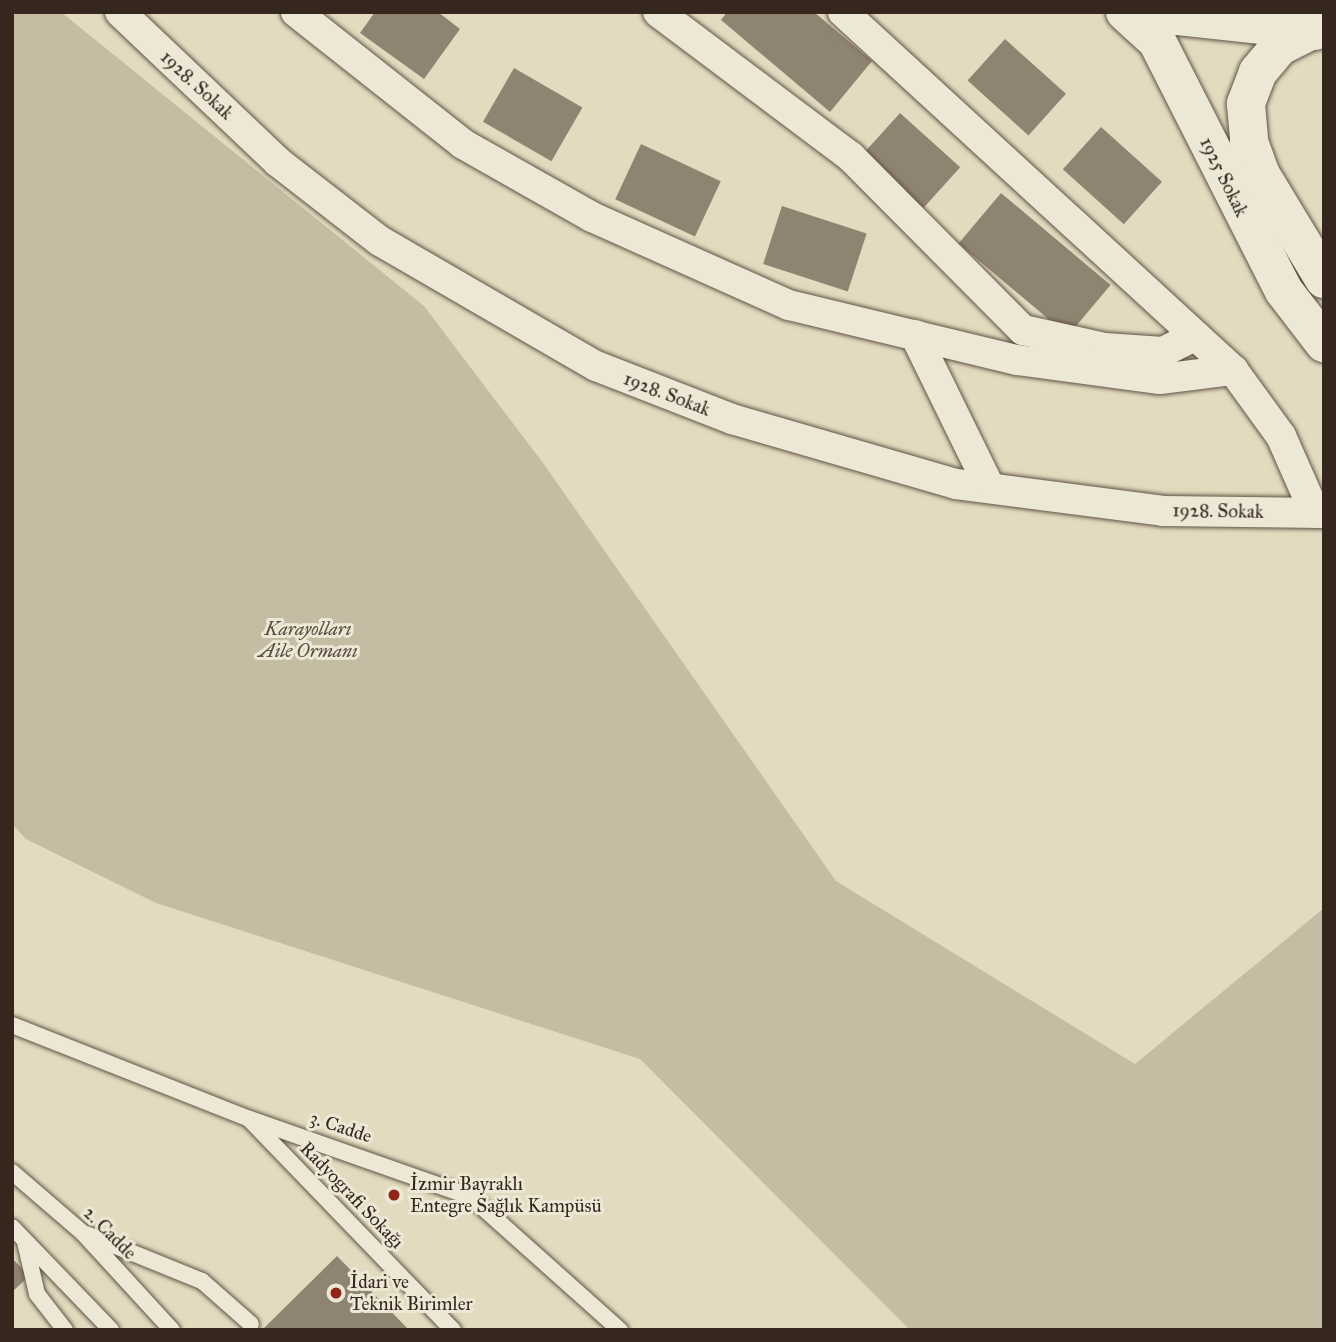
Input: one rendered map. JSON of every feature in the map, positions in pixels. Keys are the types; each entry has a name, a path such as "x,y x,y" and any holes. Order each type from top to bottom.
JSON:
{"main road":[{"name":"1925 Sokak","path":"1125,12 1157,41 1272,269 1324,343"},
{"name":"1925 Sokak","path":"1141,12 1317,32"},
{"name":"1925 Sokak","path":"1317,32 1279,47 1258,72 1246,103 1249,142 1260,173 1324,279"}],"street":[{"name":"1928. Sokak","path":"120,12 278,162 380,241 596,366 744,423 956,484 1163,511 1319,513"},
{"path":"296,12 463,144 592,217 789,305 1017,360 1160,379 1233,370"},
{"path":"658,12 851,157 1023,330 1105,348 1163,352 1195,336"},
{"path":"843,12 1233,370 1281,436 1319,513"},
{"path":"915,335 990,488"}],"lane":[{"name":"3. Cadde","path":"12,1025 250,1119 471,1197 620,1330"},
{"name":"Radyografi Sokağı","path":"250,1119 453,1330"},
{"name":"2. Cadde","path":"12,1172 83,1233 172,1330"},
{"path":"12,1227 111,1330"},
{"path":"83,1233 202,1281 251,1324"},
{"path":"24,1240 37,1294 65,1330"}],"green space":[{"name":"Karayolları Aile Ormanı","path":"12,12 61,12 424,306 543,463 836,881 1135,1064 1324,908 1324,1330 910,1330 640,1059 156,903 26,839 12,824"}],"building":[{"path":"375,12 438,12 460,29 424,79 360,33"},
{"path":"727,12 814,12 872,61 830,112 721,20"},
{"path":"1005,39 1066,94 1028,135 968,81"},
{"path":"514,68 582,108 551,161 483,122"},
{"path":"900,113 960,167 923,208 863,154"},
{"path":"1101,127 1162,182 1124,224 1063,169"},
{"path":"641,144 721,181 695,236 615,199"},
{"path":"1001,193 1111,285 1068,335 959,244"},
{"path":"782,206 867,234 848,292 763,264"},
{"name":"İdari ve Teknik Birimler","path":"337,1256 409,1330 262,1330"},
{"path":"12,1258 29,1276 12,1292"}],"place":[{"name":"İzmir Bayraklı Entegre Sağlık Kampüsü","path":"394,1195"},
{"name":"İdari ve Teknik Birimler","path":"336,1293"}]}
